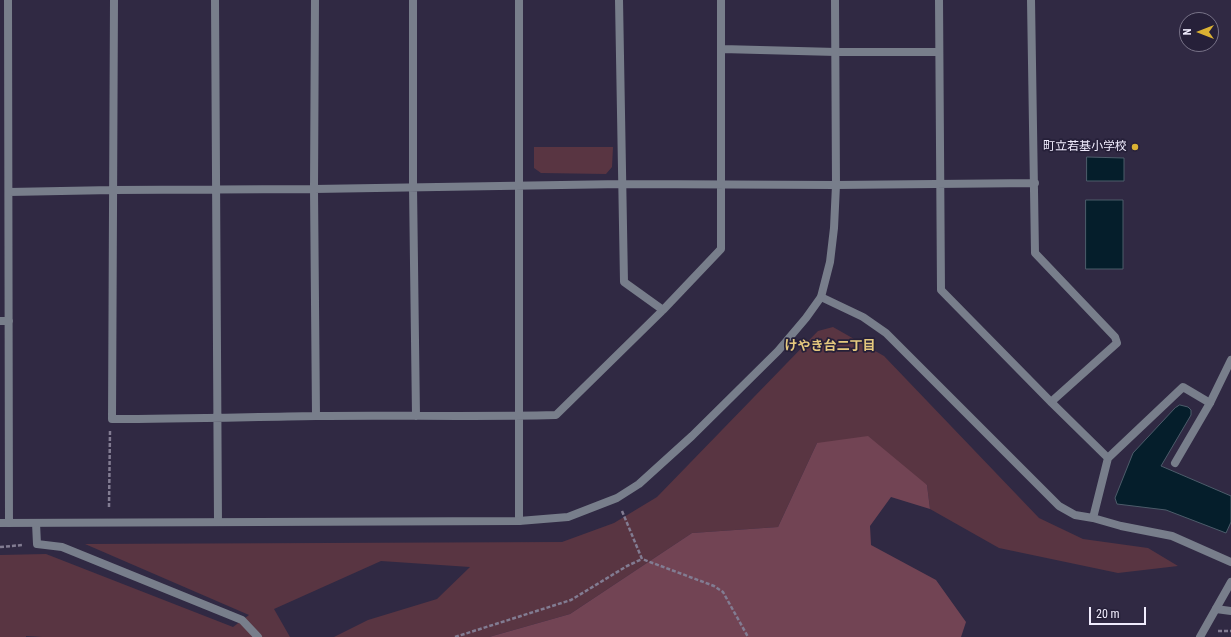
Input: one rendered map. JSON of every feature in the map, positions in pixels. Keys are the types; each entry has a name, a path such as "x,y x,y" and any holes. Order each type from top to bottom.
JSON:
{"street":[{"path":"8,0 4,59 9,192 9,523"},
{"path":"114,0 112,419 556,415 663,310 721,249 721,0"},
{"path":"215,0 218,522"},
{"path":"315,0 314,189 316,416"},
{"path":"413,0 413,187 416,416"},
{"path":"519,0 519,521"},
{"path":"619,0 624,282 663,310"},
{"path":"0,523 519,521 568,517 617,498 638,484 703,425 778,351 806,318 821,297 830,262 834,228 836,185 835,0"},
{"path":"938,0 941,290 1050,402 1108,458"},
{"path":"1031,0 1035,253 1116,337 1117,343 1050,402"},
{"path":"722,50 939,52"},
{"path":"9,192 623,184 940,185 1035,183"},
{"path":"821,297 863,317 886,332 1059,506 1075,515 1172,536 1231,562"},
{"path":"0,320 9,321"},
{"path":"1175,463 1210,403 1231,360"},
{"path":"1093,518 1108,458 1183,387 1210,403"},
{"path":"36,523 37,544 62,547 242,620 258,637"},
{"path":"1200,637 1231,582"},
{"path":"1216,609 1231,611"}],"path":[{"path":"109,507 110,426 112,419"},
{"path":"617,498 642,559"},
{"path":"0,547 37,544"},
{"path":"456,637 571,600 627,566 642,559 714,586 723,592 748,637"}],"shaded area":[{"path":"534,147 613,147 612,167 606,174 541,173 534,168"},
{"path":"833,327 884,356 1039,518 1083,539 1148,548 1178,566 1118,573 999,548 930,509 927,485 817,443 778,527 692,533 570,614 489,637 334,637 368,620 437,599 470,567 381,561 274,609 290,637 0,637 0,555 46,554 233,627 249,615 85,544 562,542 614,523 657,497 818,331"},
{"path":"868,436 927,485 930,509 891,497 870,526 871,545 936,580 966,622 961,637 489,637 570,614 692,533 778,527 817,443"}],"water":[{"path":"1087,157 1124,158 1124,181 1087,181"},
{"path":"1086,200 1123,200 1123,269 1086,269"},
{"path":"1180,405 1188,407 1191,410 1191,415 1161,466 1231,496 1231,522 1226,533 1166,510 1117,504 1115,498 1133,453 1175,408"}],"place":[{"name":"町立若基小学校","path":"1135,147"}],"district":[{"name":"けやき台二丁目","path":"830,347"}]}
